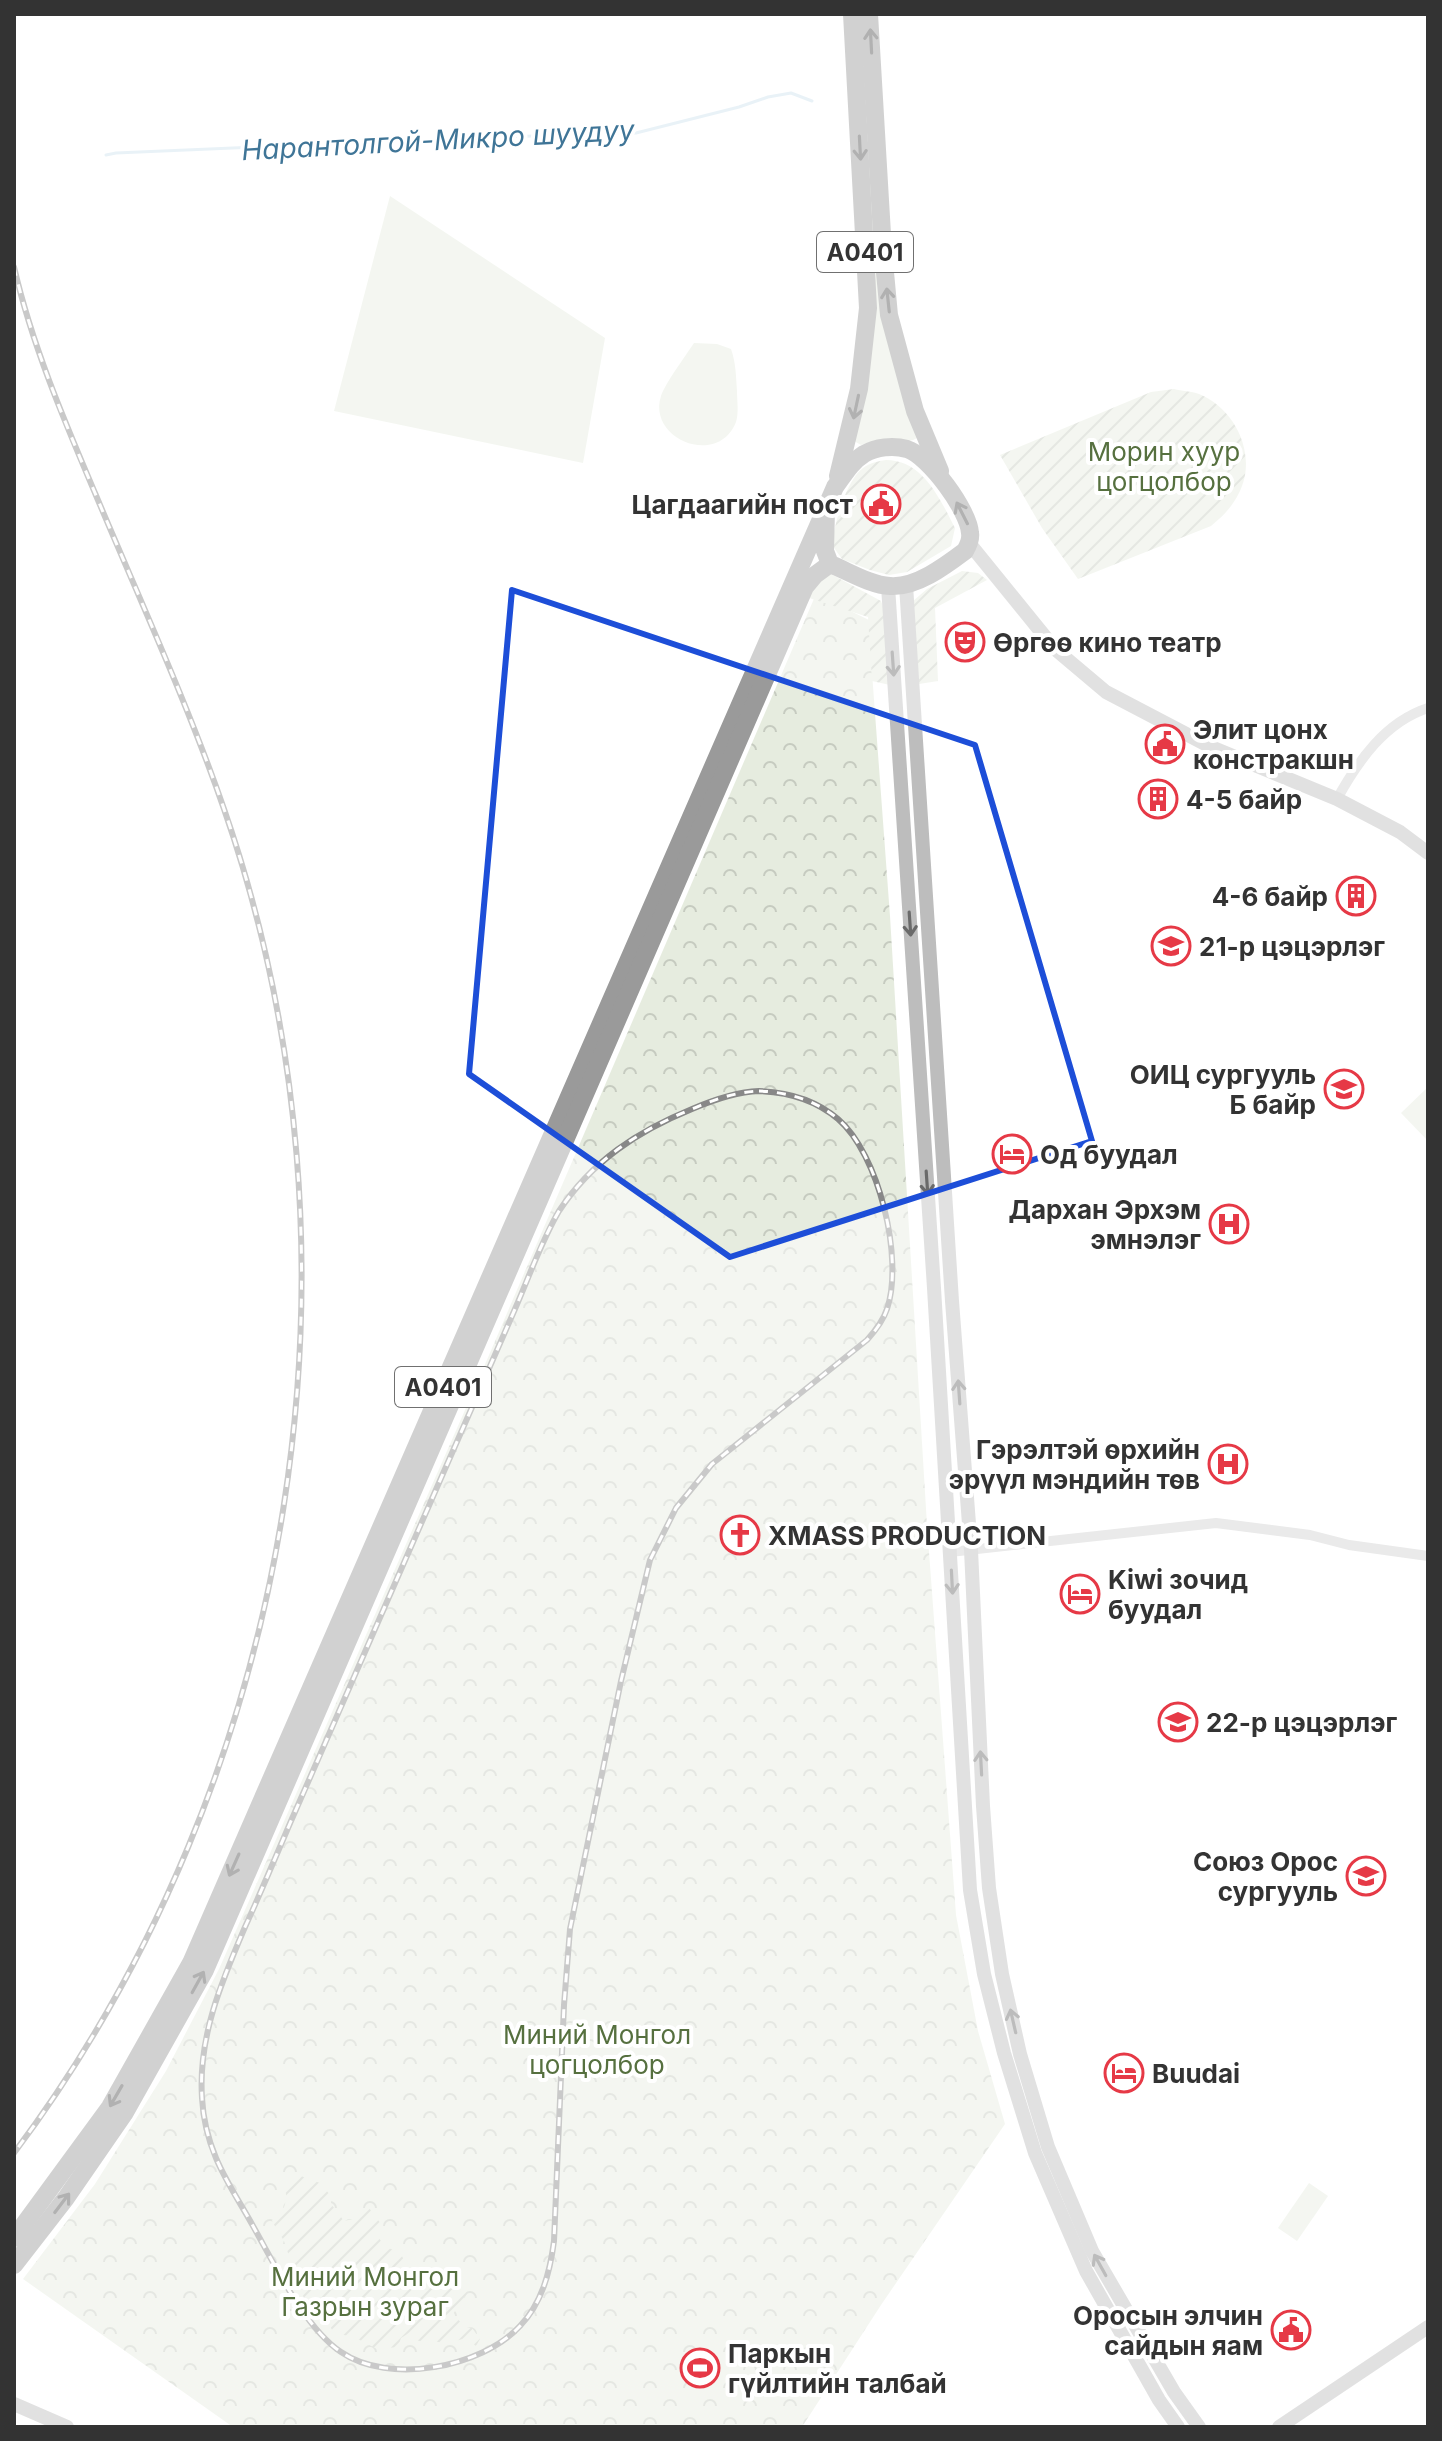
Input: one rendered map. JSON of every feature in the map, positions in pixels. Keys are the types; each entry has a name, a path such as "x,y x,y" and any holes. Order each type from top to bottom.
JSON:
{"highway":[{"name":"A0401","path":"852,14 866,105 889,315 915,411 944,481 966,519 969,543"},
{"name":"A0401","path":"14,2238 110,2107 191,1963 835,487 859,389 868,308 866,105 869,14"},
{"name":"A0401","path":"835,487 863,455 884,447 908,449 918,454 944,481"},
{"name":"A0401","path":"14,2265 66,2198 124,2114 205,1970 805,587 830,564 825,551 826,510"},
{"path":"830,564 897,586 953,560 965,551 969,543"}],"main road":[{"path":"969,543 1055,649 1106,692 1211,747 1337,799 1400,832 1428,853"},
{"path":"897,586 971,1550 989,1888 1002,1974 1020,2054 1048,2147 1092,2251 1174,2392 1199,2427"},
{"path":"897,586 970,1890 984,1974 1004,2053 1035,2153 1079,2256 1159,2400 1178,2427"},
{"path":"1279,2427 1428,2327"},
{"path":"14,2404 67,2427"}],"street":[{"path":"1337,799 1353,770 1382,736 1428,708"},
{"path":"950,1552 1216,1523 1310,1535 1349,1545 1428,1556"}],"highlighted area":[{"path":"512,590 975,745 1092,1141 730,1257 469,1074"}],"green space":[{"path":"863,121 917,438 905,442 876,441 861,445 854,441 864,393"},
{"path":"390,196 605,338 583,463 334,411"},
{"path":"694,343 717,344 731,349 735,365 736,422 727,436 715,443 701,445 674,435 664,425 659,411 663,391"},
{"name":"Морин хуур цогцолбор","path":"1174,389 1196,393 1212,401 1233,422 1240,435 1246,464 1239,493 1227,511 1211,526 1078,579 1042,528 1000,455 1151,392"},
{"path":"886,460 899,462 920,474 929,483 955,528 951,546 907,572 889,575 842,559 832,545 838,515 851,482 866,466"},
{"path":"962,571 978,573 987,580 935,608 938,681 919,684 913,601 927,589"},
{"path":"831,574 881,601 890,685 872,681 868,617 806,597 813,581"},
{"name":"Миний Монгол цогцолбор","path":"816,594 871,621 927,1525 956,1915 978,2031 1005,2124 802,2427 233,2427 23,2279 95,2184 166,2071 219,1969 480,1376"},
{"path":"1428,1087 1428,1141 1401,1113"},
{"name":"Миний Монгол Газрын зураг","path":"290,2172 320,2183 344,2221 353,2219 360,2208 369,2208 381,2224 379,2238 385,2247 400,2252 412,2272 425,2283 442,2288 465,2288 467,2294 453,2314 465,2327 472,2328 480,2339 476,2346 466,2338 445,2344 428,2339 423,2342 409,2333 401,2338 398,2347 377,2349 354,2337 334,2333 315,2302 298,2293 288,2279 289,2256 272,2221 284,2208 284,2183"},
{"path":"1309,2183 1328,2196 1297,2241 1278,2228"}],"waterway":[{"name":"Нарантолгой-Микро шуудуу","path":"106,155 636,133 768,97 791,93 812,101"}],"railway":[{"path":"14,267 39,354 60,410 210,769 271,979 297,1154 301,1331 284,1506 246,1679 188,1846 111,2005 14,2153"},
{"path":"759,1091 790,1095 811,1102 838,1119 853,1135 876,1181 890,1236 891,1288 887,1309 867,1340 712,1464 676,1508 650,1560 621,1681 570,1929 554,2241 539,2297 528,2317 503,2341 459,2361 408,2369 384,2368 361,2362 328,2341 303,2312 216,2158 206,2128 202,2098 204,2053 213,2011 245,1927 559,1211 601,1163 653,1127 708,1103 759,1091"}],"place":[{"name":"Цагдаагийн пост","path":"881,504"},
{"name":"Өргөө кино театр","path":"965,642"},
{"name":"Элит цонх констракшн","path":"1165,744"},
{"name":"4-5 байр","path":"1158,799"},
{"name":"4-6 байр","path":"1356,896"},
{"name":"21-р цэцэрлэг","path":"1171,946"},
{"name":"ОИЦ сургууль Б байр","path":"1344,1089"},
{"name":"Од буудал","path":"1012,1154"},
{"name":"Дархан Эрхэм эмнэлэг","path":"1229,1224"},
{"name":"Гэрэлтэй өрхийн эрүүл мэндийн төв","path":"1228,1464"},
{"name":"XMASS PRODUCTION","path":"740,1535"},
{"name":"Kiwi зочид буудал","path":"1080,1594"},
{"name":"22-р цэцэрлэг","path":"1178,1722"},
{"name":"Союз Орос сургууль","path":"1366,1876"},
{"name":"Buudai","path":"1124,2073"},
{"name":"Оросын элчин сайдын яам","path":"1291,2330"},
{"name":"Паркын гүйлтийн талбай","path":"700,2368"}]}
